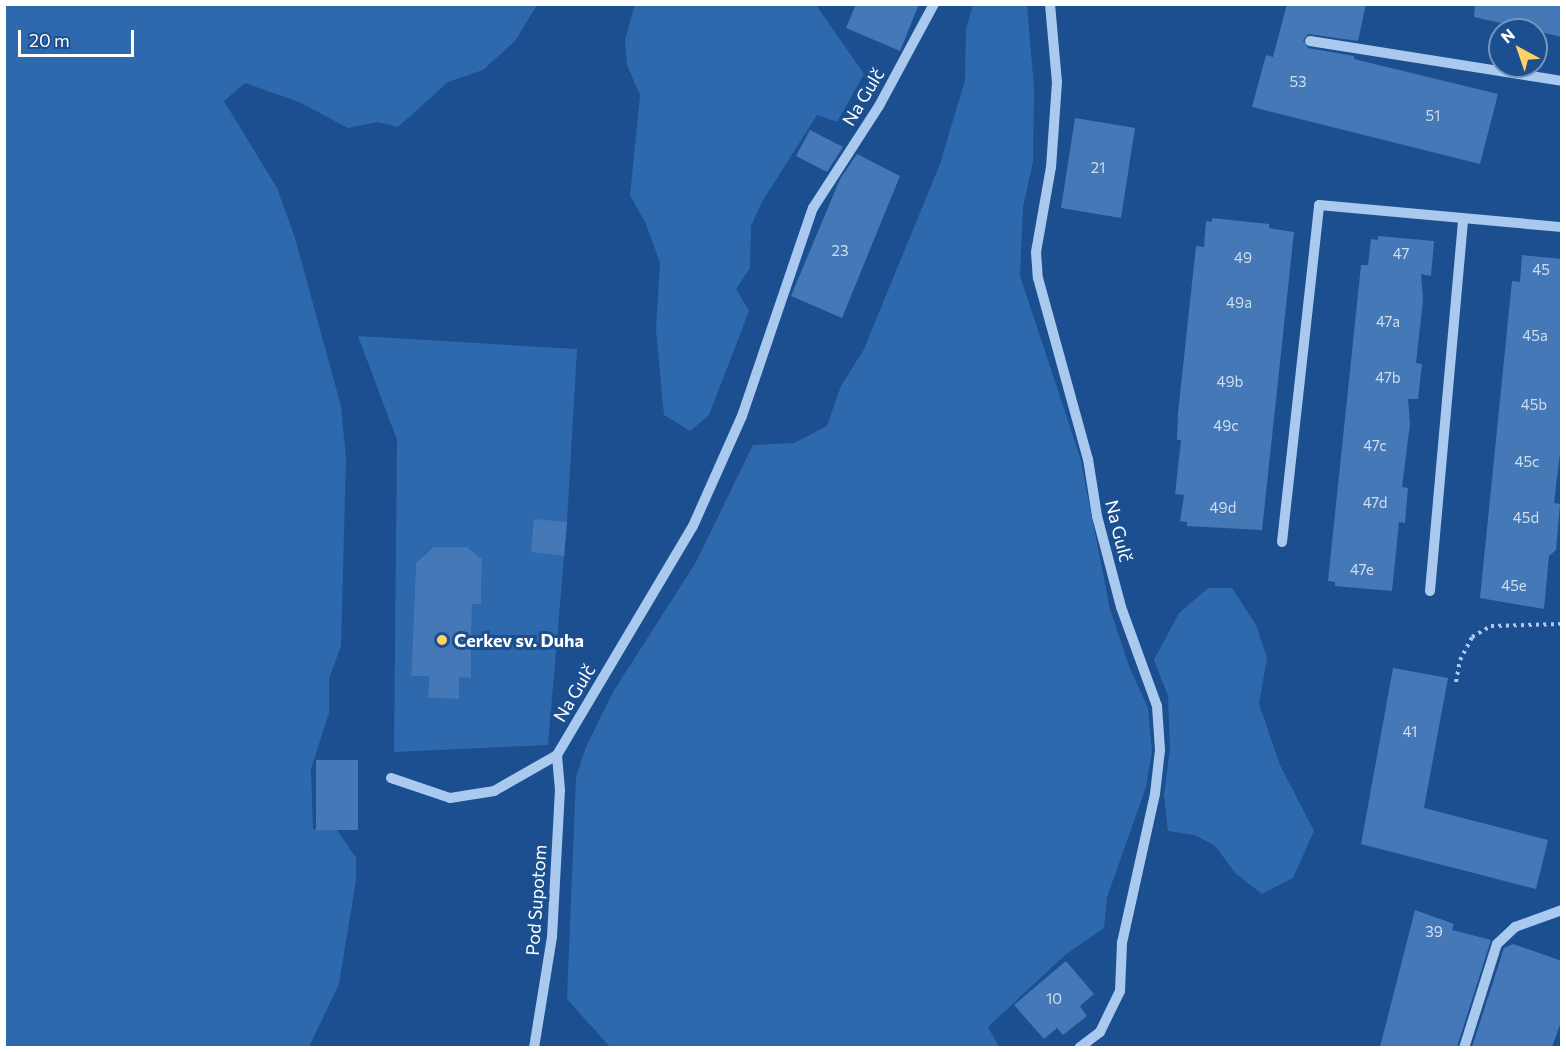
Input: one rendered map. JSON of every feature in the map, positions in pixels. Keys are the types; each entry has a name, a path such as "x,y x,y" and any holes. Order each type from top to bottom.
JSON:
{"street":[{"name":"Na Gulč","path":"557,755 693,526 742,416 813,208 879,106 934,4"},
{"name":"Na Gulč","path":"1050,4 1057,82 1051,167 1036,252 1038,278 1070,406 1088,459 1097,516 1121,607 1157,706 1160,750 1155,794 1122,944 1120,991 1100,1032 1079,1047"},
{"path":"1310,40 1562,81"},
{"path":"1282,542 1319,205 1562,227"},
{"path":"1430,591 1463,219"},
{"path":"390,778 450,798 494,790 557,755"},
{"name":"Pod Supotom","path":"534,1047 552,937 560,790 557,755"},
{"path":"1464,1047 1497,944 1515,927 1562,910"}],"path":[{"path":"1456,682 1460,660 1472,638 1491,626 1562,624"}],"shaded area":[{"path":"635,4 816,5 864,74 837,122 817,115 762,202 751,226 750,268 736,289 749,311 709,415 690,431 664,415 656,330 660,263 646,224 630,195 640,95 627,65 625,40"},
{"path":"5,5 537,5 515,41 483,70 448,82 398,127 378,122 348,128 299,102 245,83 224,101 277,188 295,238 341,406 346,458 341,646 329,678 329,713 311,769 313,829 337,830 356,858 356,881 339,984 309,1047 5,1048"},
{"path":"973,5 1027,5 1034,88 1033,162 1023,207 1020,276 1080,457 1110,609 1129,666 1148,708 1152,751 1146,787 1107,897 1104,928 1065,955 988,1027 999,1047 610,1047 567,999 576,777 586,747 613,692 696,562 753,445 794,443 827,426 841,386 864,349 940,164 965,80 966,29"},
{"path":"358,336 577,349 567,522 548,745 394,752 397,440","holes":["433,547 467,547 482,559 481,603 472,604 471,677 459,677 459,699 428,698 429,676 411,675 416,563"]},
{"path":"1208,588 1232,588 1256,625 1267,658 1259,704 1280,765 1314,831 1293,878 1262,894 1236,874 1215,846 1195,835 1168,831 1164,795 1170,749 1168,696 1154,660 1179,613"}],"building":[{"path":"856,4 919,4 900,51 846,28"},
{"path":"1287,4 1366,4 1358,41 1308,34 1303,40 1308,48 1354,56 1354,59 1498,94 1480,164 1252,107 1266,55 1273,57"},
{"path":"1475,4 1562,4 1562,37 1548,34 1548,18 1488,18 1488,20 1474,17"},
{"path":"1075,118 1135,128 1121,218 1061,208"},
{"path":"810,130 843,147 827,172 796,156"},
{"path":"857,154 900,176 842,318 791,296 840,179"},
{"path":"1212,218 1269,224 1269,228 1294,232 1262,530 1187,526 1187,522 1180,521 1184,495 1175,494 1181,440 1177,440 1178,413 1196,246 1204,247 1206,221 1212,222"},
{"path":"1378,236 1434,241 1431,276 1421,274 1423,300 1416,363 1422,364 1418,399 1408,399 1410,424 1402,487 1408,488 1405,523 1399,522 1392,591 1335,586 1335,582 1328,581 1361,265 1368,265 1371,239 1378,240"},
{"path":"1522,255 1562,259 1562,436 1554,503 1560,504 1556,550 1549,556 1544,609 1480,598 1512,281 1520,282"},
{"path":"534,519 567,522 564,556 531,552"},
{"name":"Cerkev sv. Duha","path":"433,547 467,547 482,559 481,604 472,604 471,678 459,677 459,699 428,698 429,676 411,676 416,563"},
{"path":"1393,668 1448,678 1424,808 1548,840 1536,889 1361,844"},
{"path":"316,760 358,760 358,830 316,830"},
{"path":"1415,910 1454,924 1452,930 1491,940 1457,1047 1380,1047"},
{"path":"1513,944 1562,961 1562,1019 1552,1047 1472,1047 1504,948"},
{"path":"1066,961 1094,994 1080,1006 1087,1016 1063,1035 1057,1028 1044,1039 1014,1005"}],"place":[{"name":"Cerkev sv. Duha","path":"442,640"}]}
